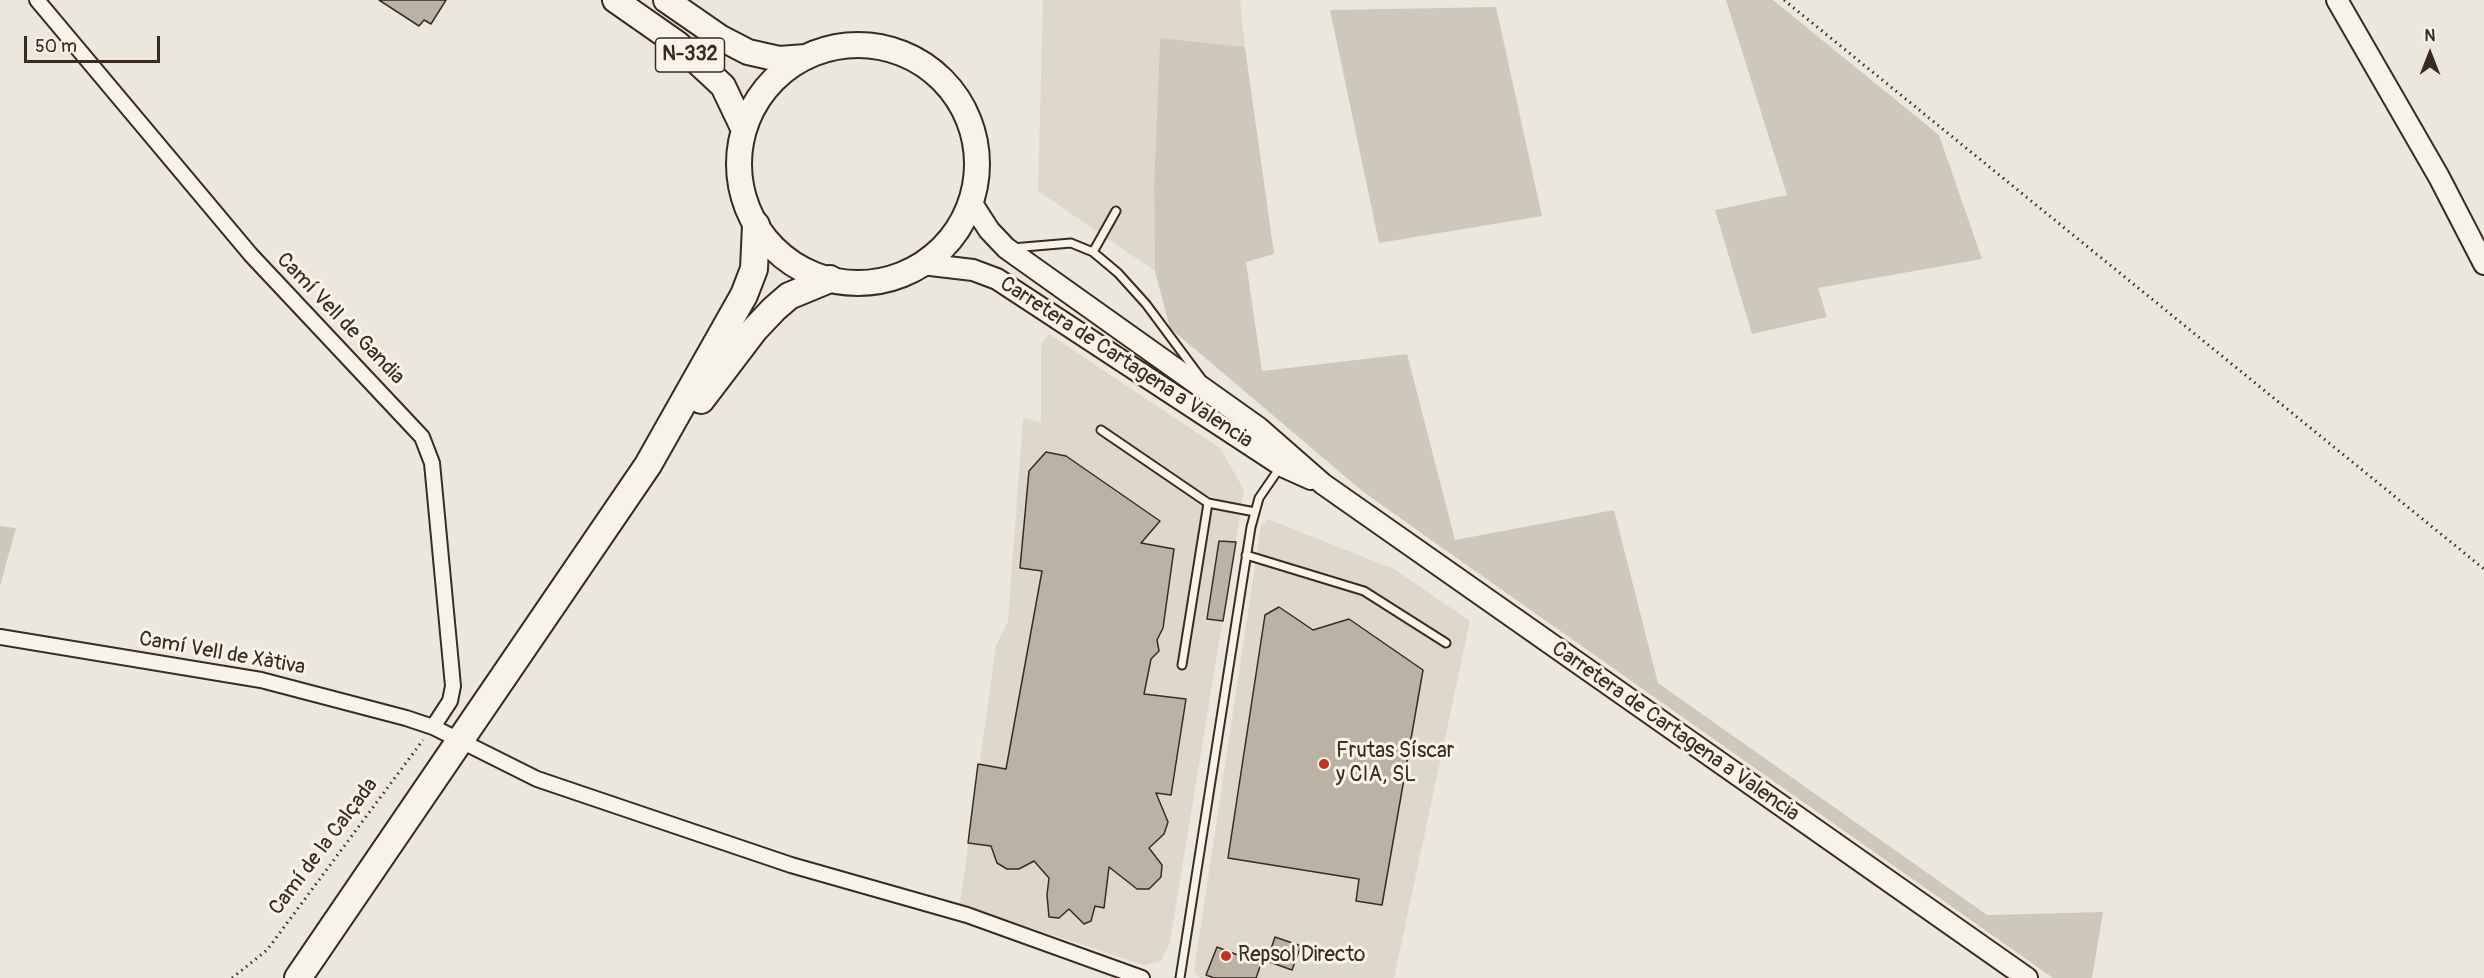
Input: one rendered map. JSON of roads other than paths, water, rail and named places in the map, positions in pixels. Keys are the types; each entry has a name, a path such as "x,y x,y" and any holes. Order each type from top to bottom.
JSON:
{"highway":[{"name":"N-332","path":"615,0 678,44 723,86 744,130"},
{"name":"N-332","path":"666,0 721,38 748,52 778,59 806,57"},
{"path":"848,45 869,45 891,49 929,68 958,99 969,118 977,160 971,202 952,238 922,264 900,275 878,281 854,283 808,272 787,260 770,244 756,225 747,207 740,178 740,149 744,130 761,94 774,80 806,57 848,45"},
{"path":"648,465 744,295 754,269 756,225"},
{"path":"298,978 648,465 755,329 789,296 830,279"}],"main road":[{"path":"2337,0 2439,177 2484,264"},
{"name":"Carretera de Cartagena a Valencia","path":"971,202 989,230 1006,248 1259,428 1323,484 2026,978"},
{"name":"Carretera de Cartagena a Valencia","path":"922,264 973,270 997,279 1282,466 1323,484"}],"street":[{"name":"Camí Vell de Gandia","path":"37,0 251,255 422,437 432,463 453,686 450,701 433,727"},
{"name":"Camí Vell de Xàtiva","path":"0,637 261,680 316,692 433,727 537,779 791,864 967,915 1142,978"}],"lane":[{"path":"1093,252 1116,211"},
{"path":"1006,248 1058,242 1083,246 1093,252 1118,273 1146,304 1217,399"},
{"path":"1101,430 1208,503 1255,512"},
{"path":"1180,978 1246,555 1259,498 1282,466"},
{"path":"1182,665 1208,503"},
{"path":"1246,555 1364,591 1446,644"}],"place":[{"name":"Frutas Síscar y CIA, SL","path":"1324,764"},
{"name":"Repsol Directo","path":"1226,956"}]}
